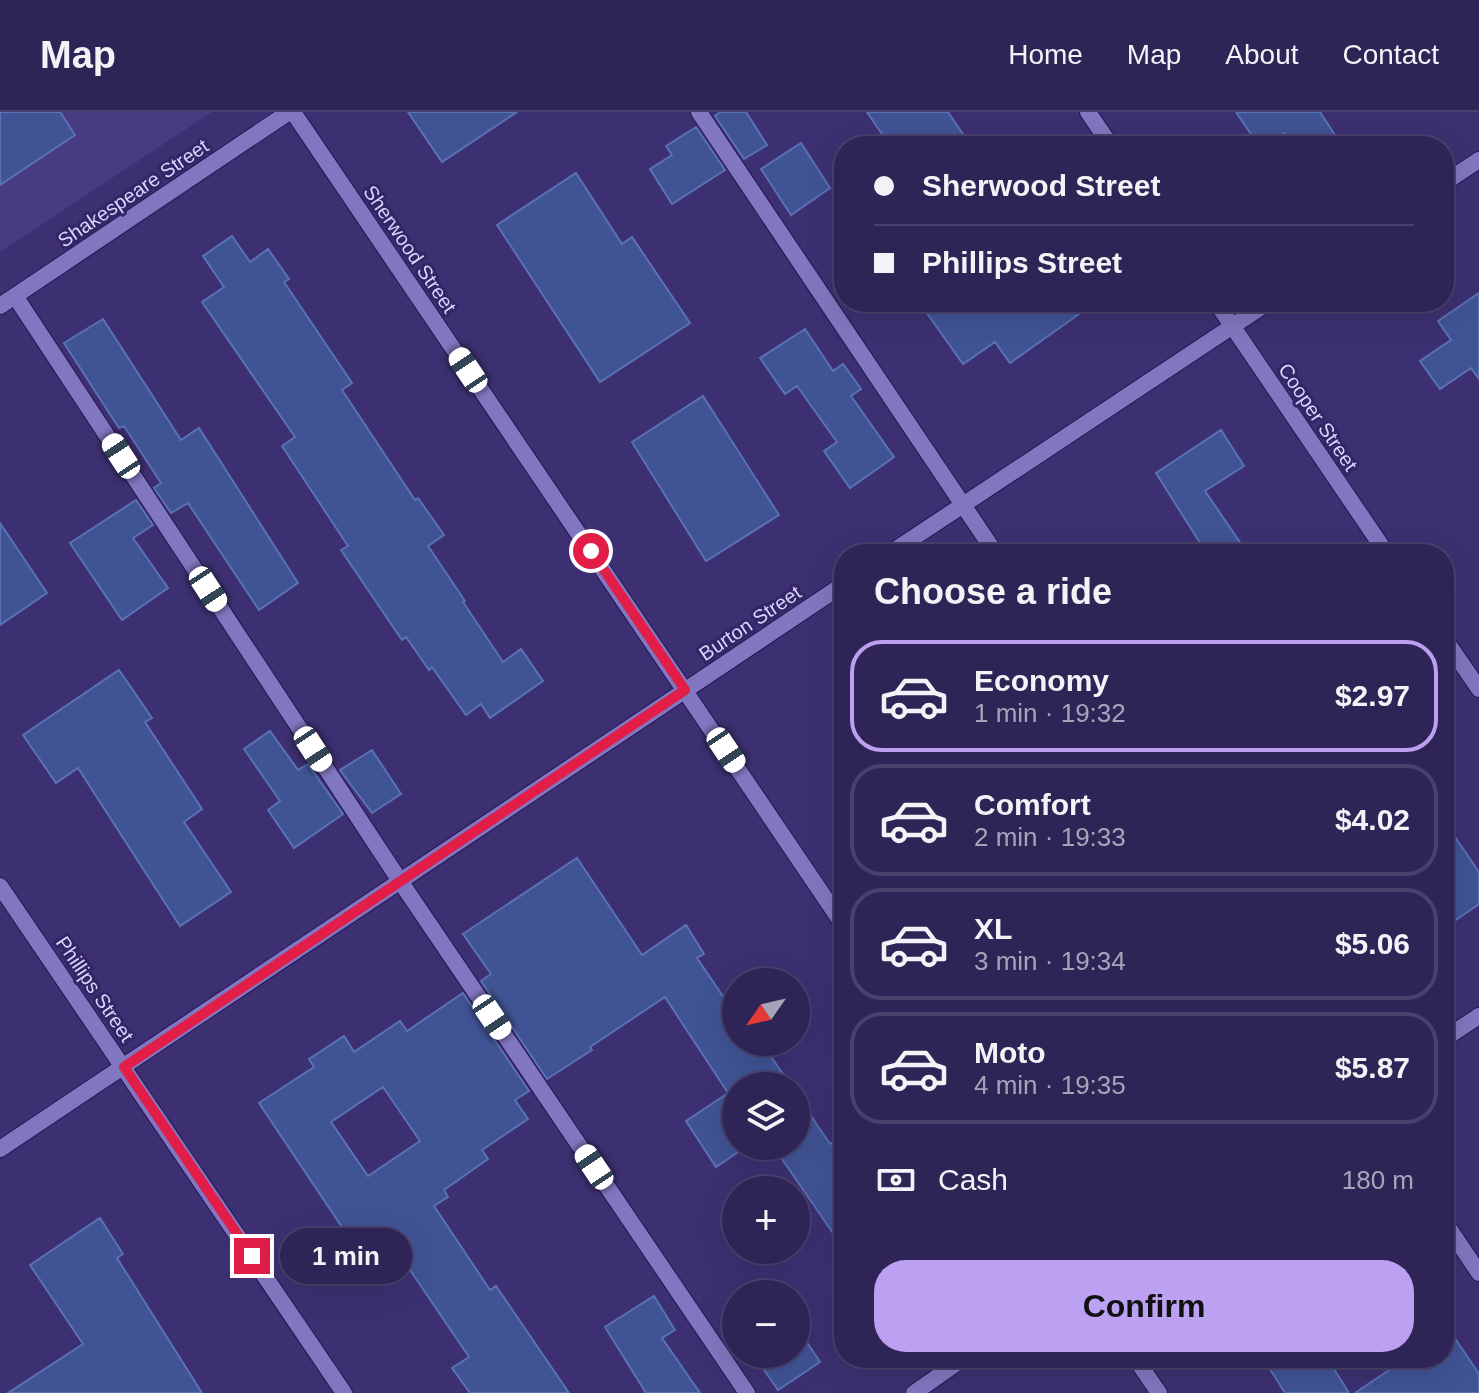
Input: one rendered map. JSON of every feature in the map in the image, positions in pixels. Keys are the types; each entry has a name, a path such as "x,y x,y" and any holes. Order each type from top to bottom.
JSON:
{"street":[{"name":"Shakespeare Street","path":"0,306 291,112"},
{"name":"Sherwood Street","path":"291,112 834,911"},
{"path":"699,112 989,544"},
{"path":"1088,112 1104,136"},
{"path":"1454,176 1479,160"},
{"path":"15,296 400,881 747,1393"},
{"name":"Cooper Street","path":"1222,312 1380,544"},
{"path":"904,544 1254,312"},
{"name":"Burton Street","path":"0,1149 834,591"},
{"path":"1454,653 1479,689"},
{"name":"Phillips Street","path":"0,886 344,1393"},
{"path":"1454,1032 1479,1016"},
{"path":"1454,1236 1479,1273"},
{"path":"914,1393 950,1368"},
{"path":"1142,1368 1159,1393"}],"shaded area":[{"path":"0,112 212,112 0,252"}],"building":[{"path":"0,112 60,112 75,135 0,185"},
{"path":"408,112 517,112 442,162"},
{"path":"720,112 746,112 767,145 744,159 715,116"},
{"path":"867,112 948,112 964,136 883,136"},
{"path":"1236,112 1320,112 1336,136 1287,136 1285,133 1280,136 1252,136"},
{"path":"696,127 725,170 672,204 650,169 672,155 666,146"},
{"path":"801,143 830,188 791,215 761,169"},
{"path":"576,173 622,244 632,237 690,323 600,382 497,225"},
{"path":"232,236 250,262 268,249 289,279 284,282 352,383 342,390 415,500 418,498 444,535 428,546 463,602 503,662 521,649 543,681 490,718 481,704 466,715 432,667 429,670 406,637 402,640 341,550 348,546 282,446 295,437 202,302 224,287 203,256"},
{"path":"1479,293 1479,379 1471,368 1440,389 1420,361 1451,340 1438,321"},
{"path":"926,312 1082,312 1010,363 995,342 963,364"},
{"path":"103,319 181,440 199,428 298,583 259,610 188,503 171,513 154,488 161,483 124,426 119,428 64,343"},
{"path":"805,329 833,371 843,364 861,389 851,396 894,457 850,488 824,451 837,442 797,386 785,394 760,358"},
{"path":"703,396 779,515 706,561 632,442"},
{"path":"1221,430 1244,466 1205,491 1241,544 1201,544 1156,473"},
{"path":"136,500 153,525 133,538 168,588 122,620 70,543"},
{"path":"0,523 47,593 0,625"},
{"path":"119,670 152,718 145,722 202,809 184,822 231,892 180,926 78,768 56,783 23,735"},
{"path":"270,731 298,770 308,764 343,814 294,848 268,810 280,801 244,749"},
{"path":"372,750 401,794 372,813 340,770"},
{"path":"1454,836 1479,872 1479,904 1454,921"},
{"path":"577,858 642,955 686,925 704,954 697,958 722,995 722,1056 771,1056 781,1072 722,1072 722,1084 665,997 547,1079 481,981 491,974 463,934"},
{"path":"463,993 529,1091 515,1100 528,1119 482,1150 488,1159 444,1190 448,1197 434,1206 490,1290 496,1286 569,1393 470,1393 452,1368 469,1357 383,1230 356,1248 259,1103 314,1067 309,1059 344,1036 354,1052 400,1021 407,1031","holes":["383,1087 420,1141 368,1176 331,1122"]},
{"path":"722,1097 722,1160 726,1160 716,1167 686,1121"},
{"path":"810,1115 830,1144 834,1141 834,1234 810,1200 810,1176 794,1176 783,1160 810,1160"},
{"path":"100,1218 123,1254 117,1258 202,1393 8,1393 83,1344 30,1265"},
{"path":"654,1296 675,1330 662,1338 700,1393 646,1393 605,1327"},
{"path":"1454,1337 1479,1374 1479,1393 1355,1393 1392,1368 1454,1368"},
{"path":"810,1347 820,1362 778,1390 763,1368 810,1368"},
{"path":"1269,1368 1333,1368 1349,1393 1285,1393"}],"route":[{"path":"252,1256 124,1067 685,690 591,551"}]}
